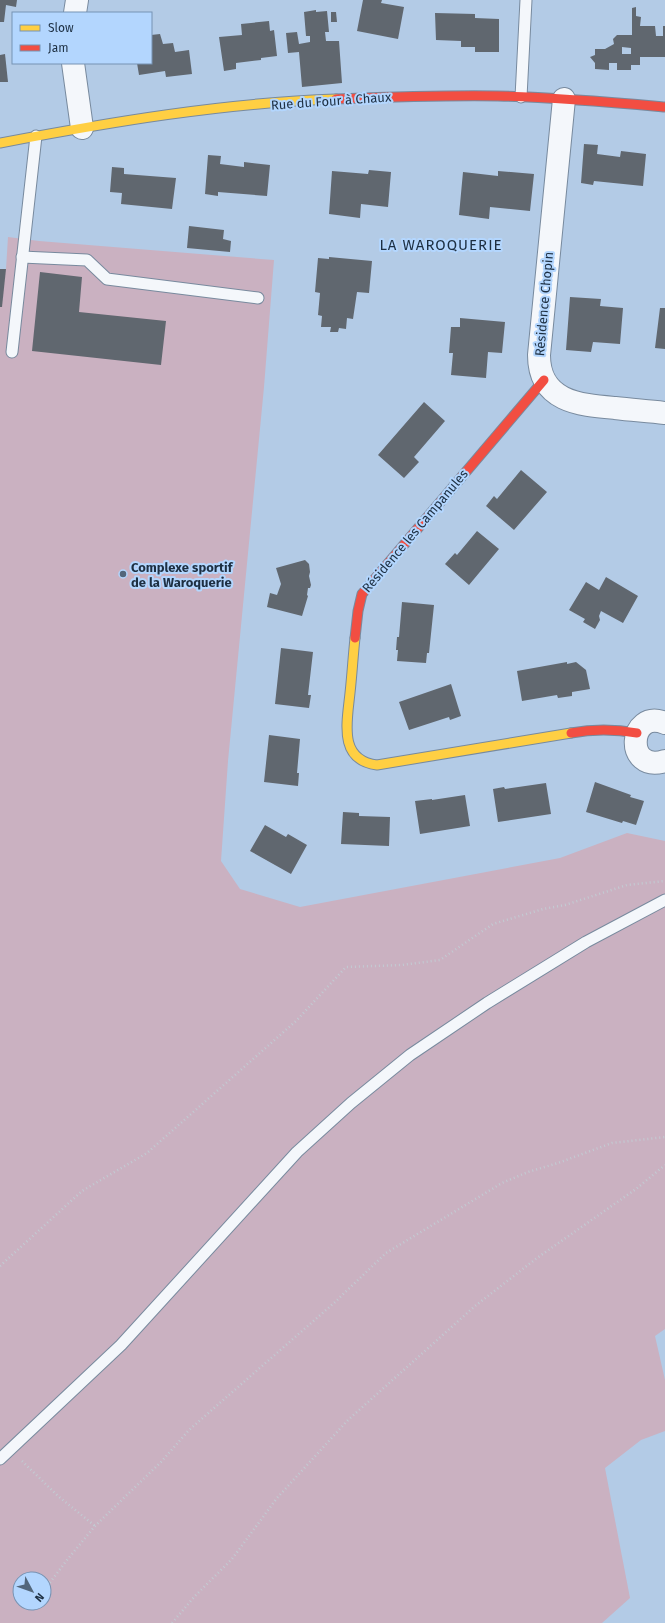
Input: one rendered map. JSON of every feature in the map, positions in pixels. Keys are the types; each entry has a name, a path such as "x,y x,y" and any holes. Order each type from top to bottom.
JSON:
{"street":[{"path":"75,12 77,0"},
{"path":"73,64 82,128"},
{"name":"Rue du Four à Chaux","path":"0,143 82,128 183,113 311,101 412,96 521,97 614,101 665,107"},
{"name":"Résidence Chopin","path":"544,380 540,372 539,355 564,99"},
{"path":"544,380 561,397 577,404 665,413"},
{"name":"Résidence les Campanules","path":"544,380 362,594 358,611 346,729 349,744 352,751 362,762 377,765 592,729 621,730 637,733"},
{"path":"665,723 658,721 648,723 641,727 637,733 635,746 641,757 653,763 665,761"}],"lane":[{"path":"521,97 526,0"},
{"path":"12,352 36,136"},
{"path":"22,257 87,260 106,279 258,298"},
{"path":"0,1459 121,1345 297,1152 351,1102 410,1055 487,1003 586,942 665,900"}],"path":[{"path":"0,1266 82,1191 147,1153 296,1021 346,967 402,965 440,960 493,924 627,885 665,881"},
{"path":"52,1579 66,1560 95,1526 161,1462 189,1430 295,1335 334,1303 386,1253 496,1186 521,1175 612,1143 665,1137"},
{"path":"172,1623 195,1596 232,1559 277,1498 348,1420 476,1306 537,1258 636,1189 665,1165"},
{"path":"10,1449 58,1496 95,1526"}],"shaded area":[{"path":"8,237 39,241 274,260 264,387 228,761 221,861 240,889 300,907 560,858 627,833 665,841 665,1329 655,1336 665,1380 665,1431 641,1440 605,1468 630,1598 602,1623 0,1623 0,269 6,269"}],"building":[{"path":"0,0 17,0 16,7 6,5 4,22 0,22"},
{"path":"363,0 382,0 381,3 404,7 398,39 357,31"},
{"path":"636,7 636,16 641,17 640,26 655,26 656,36 663,36 663,26 665,26 665,57 640,57 640,65 631,65 631,70 617,70 617,63 609,63 609,70 595,69 595,63 590,57 595,55 595,49 605,49 614,44 613,39 617,35 632,35 632,8","holes":["622,47 631,48 631,54 622,54"]},
{"path":"316,10 316,12 327,11 329,32 325,32 326,41 339,41 342,83 302,87 299,52 288,53 286,33 297,32 299,44 310,42 310,36 306,36 304,12"},
{"path":"331,12 336,12 337,22 331,22"},
{"path":"435,13 475,14 475,18 499,19 499,52 475,52 475,47 461,47 461,41 436,40"},
{"path":"269,21 270,31 274,30 277,56 261,58 261,60 236,63 236,69 224,71 219,37 242,35 241,24"},
{"path":"160,34 163,44 173,43 175,52 189,50 192,74 166,77 165,71 139,75 137,64 152,64 152,35"},
{"path":"5,54 8,82 0,82 0,55"},
{"path":"584,144 598,145 597,154 620,157 621,151 646,154 643,186 594,181 593,185 581,183"},
{"path":"208,155 221,156 220,164 244,167 244,162 270,165 267,196 218,192 218,196 205,194"},
{"path":"112,167 124,168 124,174 176,178 172,209 121,204 122,193 110,192"},
{"path":"369,170 391,172 388,207 361,204 360,218 329,214 332,171 368,174"},
{"path":"498,171 534,174 530,211 490,207 489,219 459,215 463,172 498,176"},
{"path":"189,226 224,230 223,239 231,241 230,252 187,248"},
{"path":"329,257 372,261 369,293 357,292 353,319 347,318 346,329 339,328 338,332 330,332 331,327 321,327 322,316 318,315 320,293 315,292 318,258 329,259"},
{"path":"0,269 6,269 2,307 0,307"},
{"path":"40,272 82,277 79,312 166,321 161,365 32,351"},
{"path":"570,297 601,299 600,306 623,308 620,344 593,342 591,352 566,350"},
{"path":"660,308 665,308 665,349 655,348"},
{"path":"460,318 505,322 502,353 488,352 486,378 451,375 453,353 449,353 451,327 460,327"},
{"path":"424,402 445,421 414,457 419,462 404,478 378,455"},
{"path":"521,470 547,492 514,530 486,506 494,496 497,499"},
{"path":"477,531 499,549 469,585 445,564 455,553 457,555"},
{"path":"305,560 309,564 311,585 310,588 308,588 308,596 302,616 267,607 270,593 277,595 281,584 276,568"},
{"path":"606,577 638,596 623,623 601,611 599,616 600,620 595,629 583,622 585,619 569,610 586,582 599,590"},
{"path":"402,602 434,605 429,653 427,653 426,663 397,661 397,637 399,637"},
{"path":"281,648 313,652 308,695 311,695 309,708 275,704"},
{"path":"567,662 567,664 576,662 586,670 590,689 572,692 572,696 558,698 557,695 522,701 517,671"},
{"path":"451,684 461,716 450,720 449,717 409,730 399,702"},
{"path":"269,735 300,739 297,773 299,773 298,786 264,782"},
{"path":"595,782 631,795 630,797 644,801 636,825 623,821 622,823 586,812"},
{"path":"546,783 551,814 498,822 493,789 504,787 505,789"},
{"path":"465,795 470,826 420,834 415,801"},
{"path":"343,812 359,813 359,816 390,817 389,846 341,844"},
{"path":"265,825 286,837 288,834 307,845 291,874 250,851"}],"traffic: slow":[{"path":"0,143 125,121 209,109 294,101 336,99"},
{"path":"355,638 347,727 351,748 356,756 365,762 377,765 571,733"}],"traffic: jam":[{"path":"336,99 498,96 665,107"},
{"path":"355,638 358,611 362,594 544,380"},
{"path":"571,733 604,730 637,733"}],"place":[{"name":"Complexe sportif de la Waroquerie","path":"123,574"}],"district":[{"name":"LA WAROQUERIE","path":"441,245"}]}
